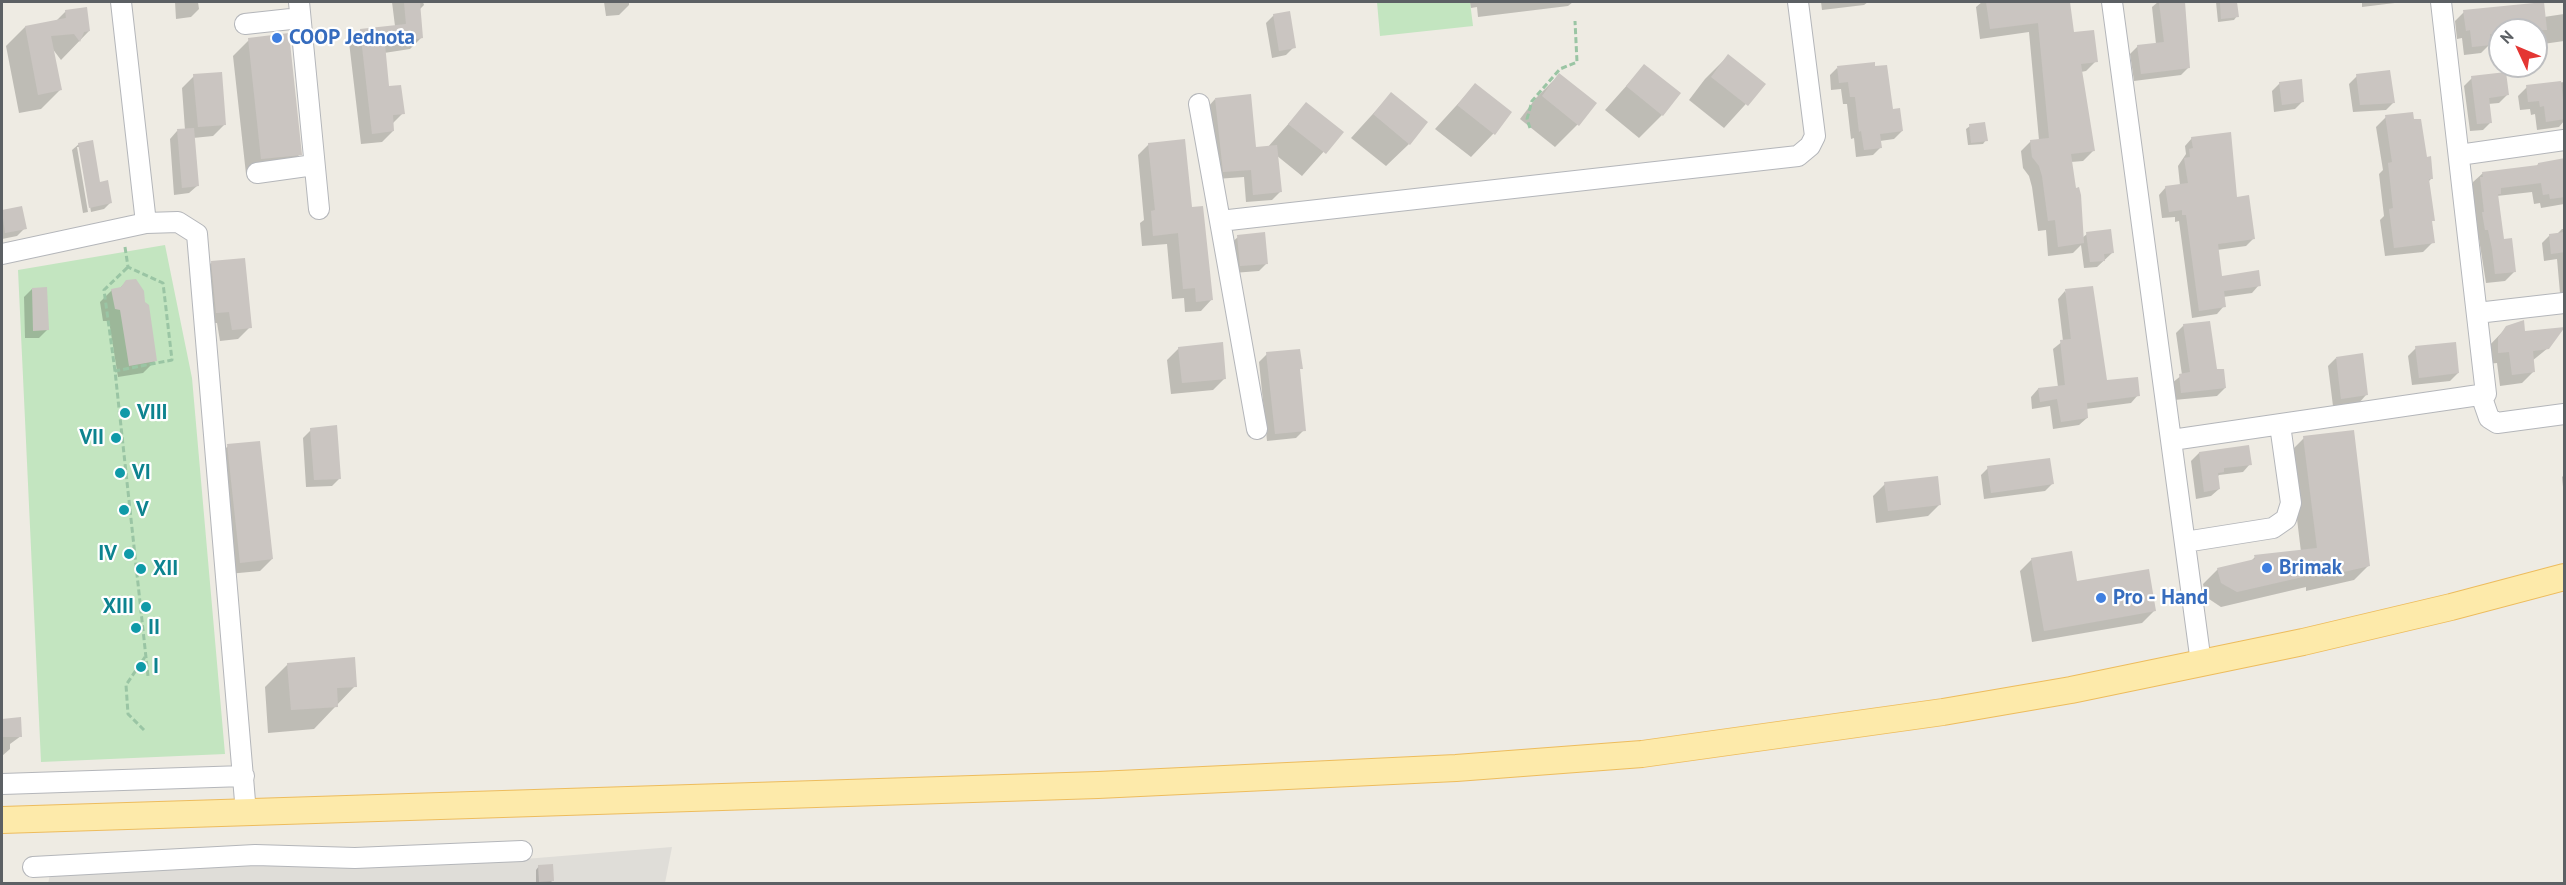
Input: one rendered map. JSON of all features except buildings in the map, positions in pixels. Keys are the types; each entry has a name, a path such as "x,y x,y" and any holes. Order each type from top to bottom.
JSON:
{"main road":[{"path":"2,820 1098,785 1581,760 1672,751 1943,712 2071,690 2451,607 2565,577"}],"street":[{"path":"121,2 146,223"},
{"path":"1220,221 1798,156 1810,146 1815,136 1798,2"},
{"path":"2112,2 2201,663"},
{"path":"2172,440 2486,394 2441,2"},
{"path":"245,24 300,10 319,209"},
{"path":"1199,104 1257,429"},
{"path":"2459,155 2565,140"},
{"path":"257,173 314,165"},
{"path":"2,254 146,223 178,222 197,234 246,813"},
{"path":"2476,313 2565,303"},
{"path":"2481,395 2490,417 2497,423 2565,414"},
{"path":"2185,542 2274,528 2286,519 2291,503 2280,425"},
{"path":"2,784 244,776"},
{"path":"33,867 255,855 355,858 522,851"}],"path":[{"path":"1530,128 1527,118 1532,100 1560,69 1577,62 1575,21"},
{"path":"125,248 128,267"},
{"path":"128,267 104,290 148,676"},
{"path":"114,371 172,360 163,283 128,267"},
{"path":"144,730 128,714 126,685 146,656"}],"shaded area":[{"path":"672,847 665,883 48,884 50,874 369,860 488,862"}],"green space":[{"path":"1377,2 1470,2 1473,26 1380,36"},
{"path":"165,245 192,378 225,754 41,762 18,270"}],"place":[{"name":"COOP Jednota","path":"277,38"},
{"name":"VIII","path":"125,413"},
{"name":"VII","path":"116,438"},
{"name":"VI","path":"120,473"},
{"name":"V","path":"124,510"},
{"name":"IV","path":"129,554"},
{"name":"Brimak","path":"2267,568"},
{"name":"XII","path":"141,569"},
{"name":"Pro - Hand","path":"2101,598"},
{"name":"XIII","path":"146,607"},
{"name":"II","path":"136,628"},
{"name":"I","path":"141,667"}]}
